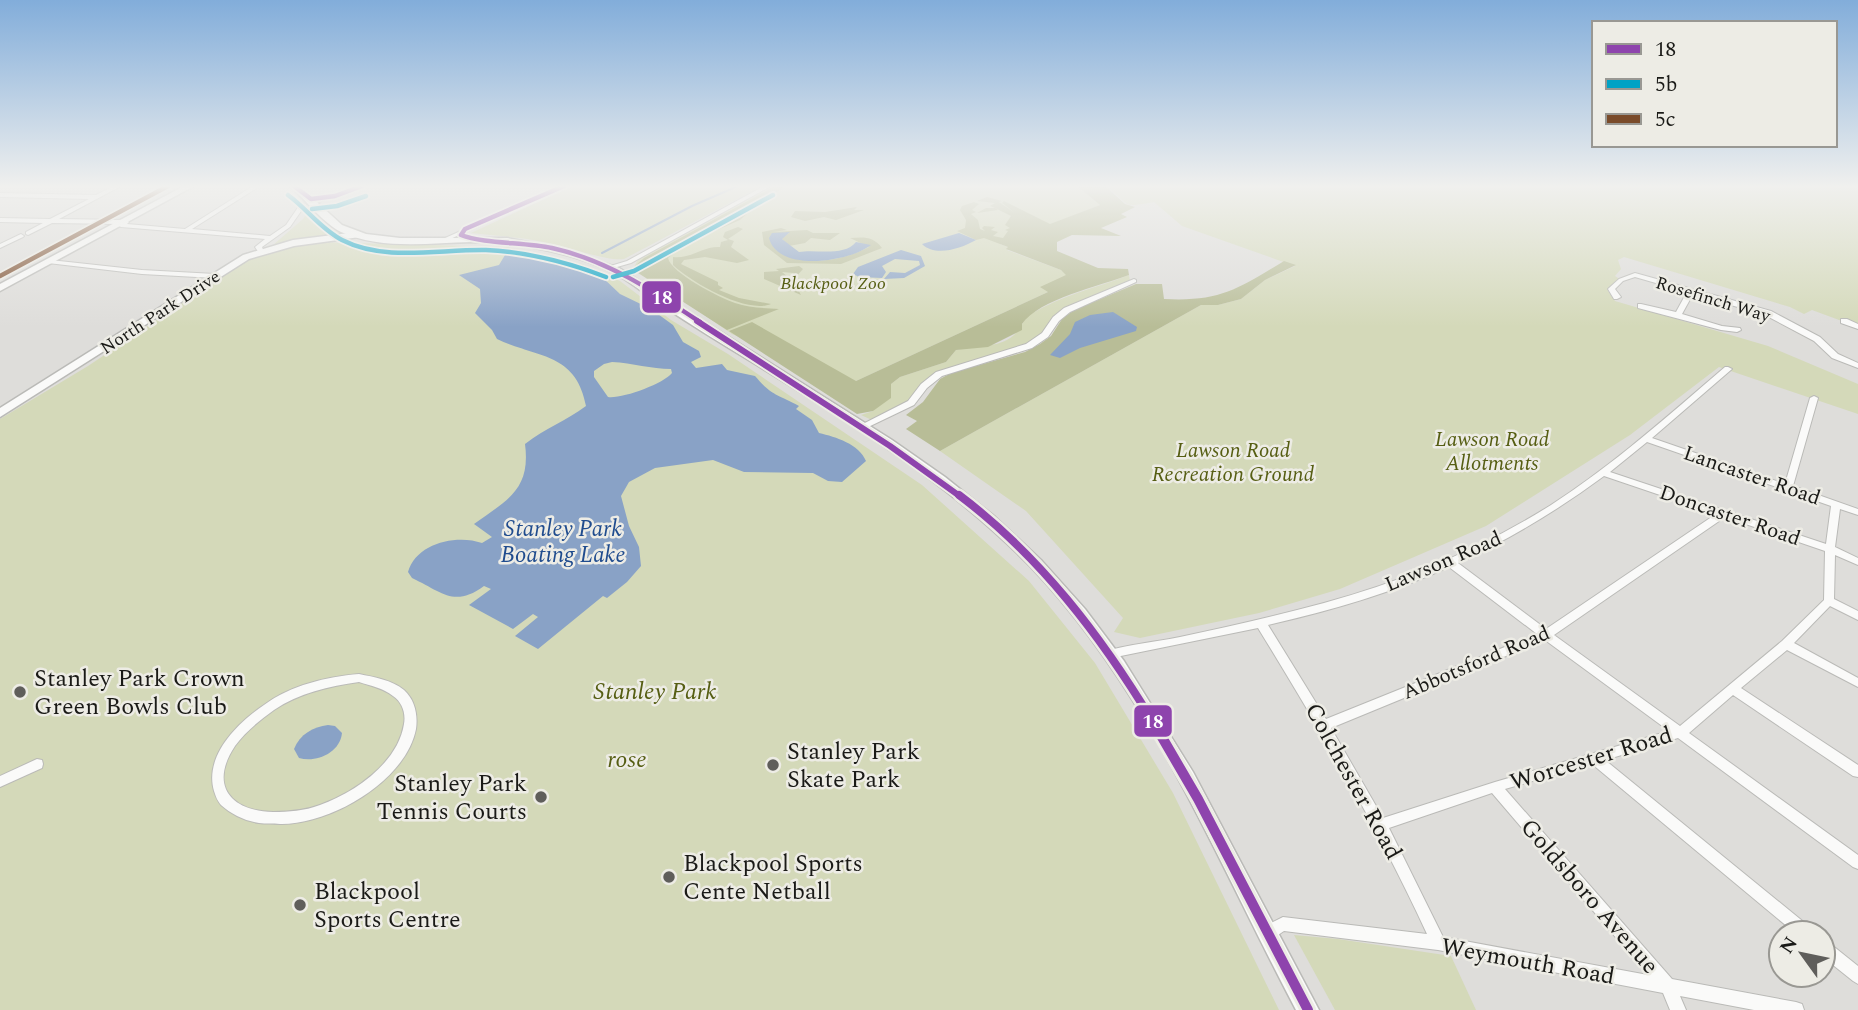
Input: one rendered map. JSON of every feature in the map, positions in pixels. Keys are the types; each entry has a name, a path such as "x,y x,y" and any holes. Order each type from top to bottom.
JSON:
{"main road":[{"path":"0,288 106,233"},
{"path":"261,252 293,243 357,234 391,239 446,239 468,234 550,248 610,267 866,430 958,495 1007,536 1067,598 1111,654 1192,789 1308,1010"},
{"name":"North Park Drive","path":"0,413 138,328 239,261 261,252"}],"street":[{"path":"0,246 28,233"},
{"path":"220,233 272,238"},
{"name":"North Park Drive","path":"261,252 258,247 278,233"},
{"path":"610,267 629,262 682,233"},
{"path":"50,262 142,272 215,276"},
{"path":"624,275 629,262"},
{"name":"Rosefinch Way","path":"1617,297 1611,289 1621,279 1635,275 1768,313 1817,339 1835,355 1858,366"},
{"path":"866,430 911,403 924,386 939,374 1029,346 1045,335 1056,319 1067,310 1134,281"},
{"path":"1678,315 1691,291"},
{"path":"1641,306 1737,330"},
{"path":"1844,321 1858,327"},
{"name":"Lawson Road","path":"1111,654 1261,623 1373,592 1450,562 1530,522 1646,439 1728,369"},
{"path":"1788,488 1814,398"},
{"name":"Lancaster Road","path":"1646,439 1858,512"},
{"name":"Doncaster Road","path":"1602,472 1830,549 1858,562"},
{"path":"1836,505 1830,549 1829,601 1858,616"},
{"name":"Abbotsford Road","path":"1325,725 1546,635 1724,513"},
{"path":"1450,562 1858,863"},
{"name":"Worcester Road","path":"1381,825 1495,787 1680,733 1786,644 1829,601"},
{"name":"Colchester Road","path":"1261,623 1325,725 1381,825 1438,943"},
{"path":"1786,644 1858,683"},
{"path":"359,678 380,681 394,688 405,697 410,710 410,729 403,747 390,765 372,782 323,810 270,820 247,816 230,808 220,795 217,780 219,763 233,739 268,707 313,686 359,678"},
{"path":"1732,688 1858,772"},
{"path":"1595,759 1789,919"},
{"path":"0,782 37,764"},
{"name":"Goldsboro Avenue","path":"1495,787 1668,987 1678,1010"},
{"name":"Weymouth Road","path":"1269,940 1272,930 1283,924 1438,943 1796,1010"},
{"path":"1837,959 1858,976"}],"green space":[{"path":"287,233 342,234 272,246"},
{"path":"472,233 673,233 624,259 607,258 534,240"},
{"name":"Blackpool Zoo","path":"682,233 1028,233 1000,244 1010,248 1007,250 1061,270 1074,280 856,381 855,385 732,334 634,267 640,256"},
{"path":"689,233 710,233 685,244 668,258 671,264 687,278 735,303 779,309 727,330 635,271 634,267 644,258"},
{"path":"725,233 737,233 728,239 734,241 731,247 749,260 737,263 705,257 684,260 681,264 718,282 723,288 719,290 739,298 771,304 760,306 734,301 692,280 673,265 673,257 720,247 721,242 728,240 723,237"},
{"path":"762,233 772,233 776,250 787,256 810,261 835,259 869,247 850,238 868,238 882,248 841,264 787,263 764,245"},
{"path":"789,233 840,233 830,240 811,238 805,243 789,246 781,238"},
{"path":"962,233 997,233 993,236 1003,238 1006,233 1114,233 1121,236 1072,235 1057,242 1057,251 1098,268 1128,269 1129,275 1071,294 1042,307 1022,324 1022,330 988,347 956,350 946,362 900,377 891,384 891,398 873,411 857,414 729,331 752,322 856,381 1048,292 1040,287 1066,275 1061,270 1006,249 1008,247 984,238 976,240"},
{"name":"Lawson Road Recreation Ground","path":"1202,233 1858,233 1858,327 1812,310 1804,314 1790,307 1624,257 1618,260 1621,269 1615,276 1621,280 1612,291 1608,291 1615,301 1768,346 1858,384 1858,414 1719,367 1630,435 1486,526 1340,589 1259,613 1140,638 1114,632 1123,618 1026,511 940,451 1201,305 1218,305 1241,299 1265,280 1295,266"},
{"name":"Stanley Park","path":"317,242 507,247 582,264 620,281 671,320 728,354 922,485 1029,581 1095,663 1173,793 1279,1010 0,1010 0,419 88,366 248,259 281,248"},
{"path":"1284,261 1296,265 1265,280 1241,299 1218,305 1201,305 940,451 906,429 917,421 906,415 923,402 940,379 951,373 1025,352 1051,336 1062,319 1074,310 1136,284 1162,284 1164,299 1214,296 1241,286"},
{"path":"799,266 803,269 794,279 791,276 794,273 782,272 794,282 801,295 764,279 764,272"},
{"path":"1129,275 1130,281 1076,305 1037,341 939,374 919,395 874,421 861,415 873,411 891,384 900,377 946,362 956,350 1001,343 1014,335 1028,316 1043,307"},
{"path":"1294,935 1451,956 1476,1010 1335,1010"}],"water":[{"path":"772,233 789,233 782,239 799,252 837,251 851,247 856,242 871,245 847,256 815,261 799,260 775,249 769,238"},
{"path":"959,233 976,240 955,249 941,251 922,244"},
{"path":"901,250 921,256 925,266 904,278 884,279 890,272 905,273 920,265 919,261 895,259 882,266 886,272 882,278 859,277 853,274 858,267"},
{"name":"Stanley Park Boating Lake","path":"517,252 542,255 588,268 620,294 651,309 673,325 683,342 699,351 701,357 691,362 696,368 722,364 727,370 755,376 771,391 799,406 796,409 812,420 819,433 853,446 866,461 842,482 828,481 813,473 744,472 713,460 655,468 629,482 621,496 629,526 639,547 641,566 627,582 607,598 603,596 538,649 515,636 538,617 533,614 513,629 469,605 491,589 484,586 464,596 448,596 412,578 408,572 412,562 428,548 450,541 472,540 482,543 492,537 474,524 506,500 520,483 526,460 525,444 586,406 574,375 564,366 553,359 497,339 475,313 481,303 480,289 459,275 499,265 505,255","holes":["612,362 671,369 672,373 642,390 608,397 594,377 594,371"]},
{"path":"1113,312 1137,327 1136,331 1080,348 1060,358 1050,355 1070,334 1075,322 1090,315"},
{"path":"335,726 342,733 337,746 320,758 299,758 294,749 303,735 317,727"}],"waterway":[{"path":"602,253 640,233"}],"transit line":[{"name":"5c","path":"0,276 80,233"},
{"name":"5b","path":"332,233 357,246 388,251 470,250 522,254 556,260 606,277"},
{"name":"18","path":"462,233 461,235 467,237 508,241 579,255 618,271 890,446 929,473 1003,532 1069,600 1138,696 1198,799 1308,1010"},
{"name":"5b","path":"613,277 634,271 703,233"}],"place":[{"name":"Stanley Park Crown Green Bowls Club","path":"20,692"},
{"name":"Stanley Park Skate Park","path":"773,765"},
{"name":"Stanley Park Tennis Courts","path":"541,797"},
{"name":"Blackpool Sports Cente Netball","path":"669,877"},
{"name":"Blackpool Sports Centre","path":"300,905"}],"park label":[{"name":"Lawson Road Allotments","path":"1492,451"},
{"name":"rose","path":"627,759"}]}
